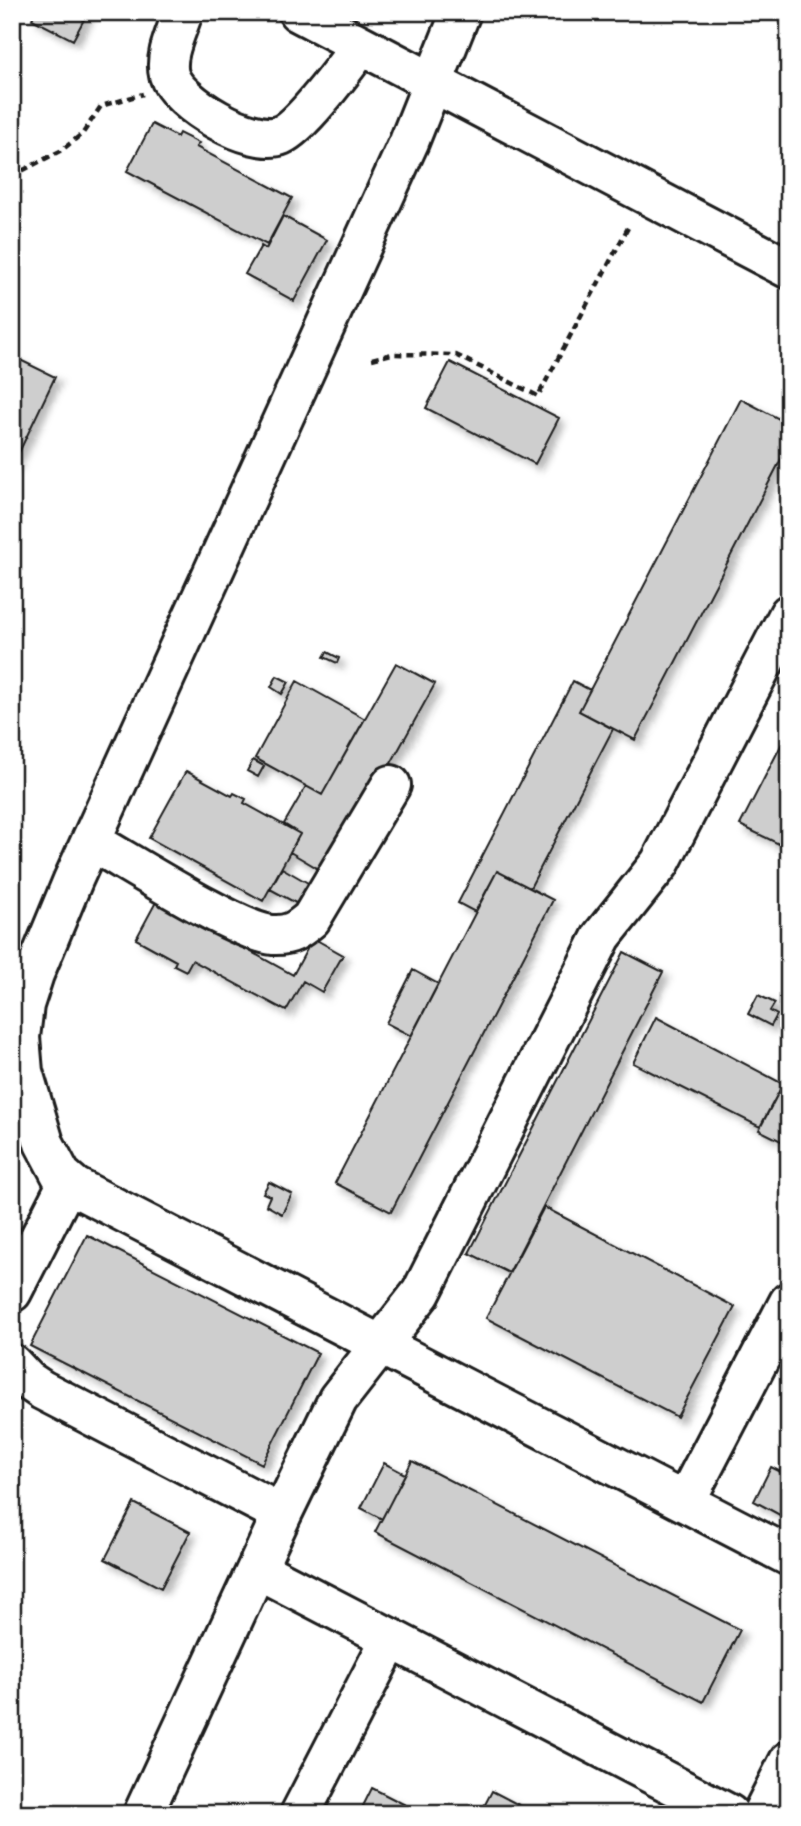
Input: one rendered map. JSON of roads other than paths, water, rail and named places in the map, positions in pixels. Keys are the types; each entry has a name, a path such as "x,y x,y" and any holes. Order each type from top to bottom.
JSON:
{"street":[{"path":"183,12 167,63 169,76 182,95 196,106 242,132 273,137 292,128 360,47"},
{"path":"298,12 360,47 789,269"},
{"path":"461,12 409,142 290,410 91,841 34,974 24,1005 20,1037 29,1100 52,1161 68,1182 95,1199 789,1556"},
{"path":"143,1814 338,1398 421,1293 602,936 660,863 789,614"},
{"path":"91,841 240,924 271,935 294,933 311,919 391,785"},
{"path":"12,1292 68,1182"},
{"path":"685,1502 789,1302"},
{"path":"12,1364 27,1380 42,1390 282,1514"},
{"path":"257,1569 729,1814"},
{"path":"300,1814 391,1638"},
{"path":"762,1814 789,1761"}]}
